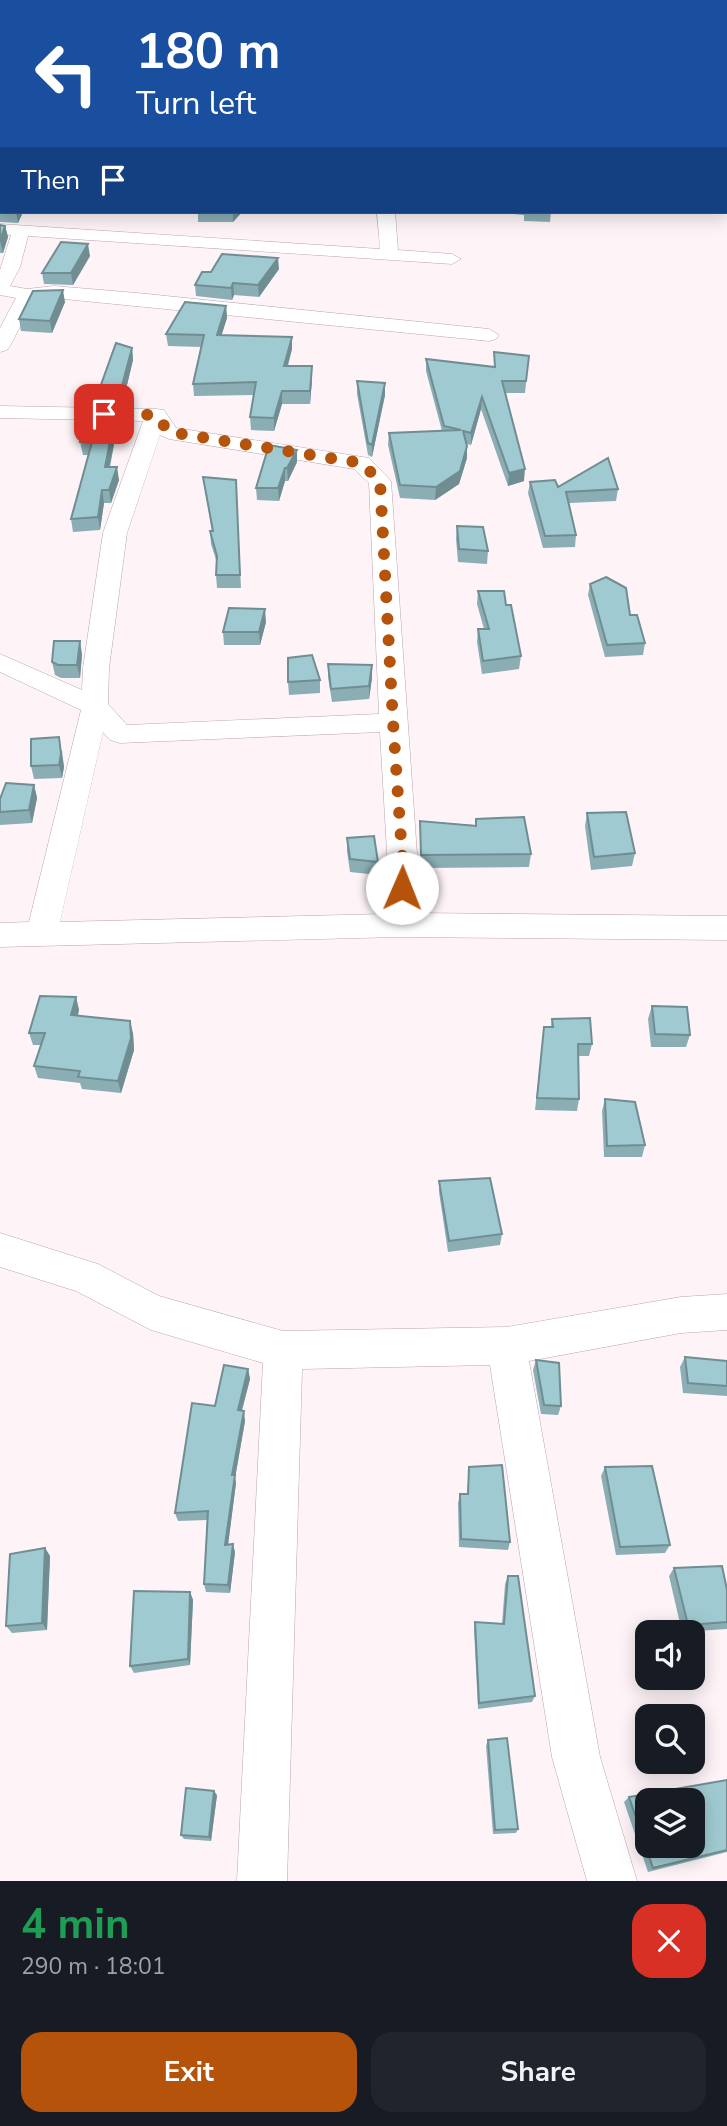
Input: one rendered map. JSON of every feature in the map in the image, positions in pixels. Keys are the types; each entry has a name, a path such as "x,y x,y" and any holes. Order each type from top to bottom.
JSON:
{"street":[{"path":"386,214 389,255"},
{"path":"0,229 452,259"},
{"path":"21,230 11,267 0,288 27,295 54,292 489,335"},
{"path":"0,346 27,295"},
{"path":"0,412 156,415"},
{"path":"42,934 95,706 96,668 115,533 156,415"},
{"path":"156,415 169,432 361,463 380,481 403,869 399,925"},
{"path":"0,662 95,706 120,734 393,722"},
{"path":"0,935 399,925 727,928"},
{"path":"1,1257 85,1276 151,1312 283,1350 507,1346 681,1315 727,1312"},
{"path":"507,1346 576,1757 612,1881"},
{"path":"262,1881 283,1350"}],"building":[{"path":"0,225 5,226 0,241"},
{"path":"61,242 88,244 71,273 42,273"},
{"path":"222,254 278,258 258,285 233,283 231,288 195,285 202,272 211,272"},
{"path":"63,290 50,321 19,319 33,291"},
{"path":"185,302 226,306 217,335 292,337 284,366 312,366 310,391 282,391 274,418 250,417 256,382 193,384 204,335 166,334"},
{"path":"116,343 132,348 120,393 98,393"},
{"path":"494,352 529,356 526,381 502,381 525,469 509,473 482,397 471,433 463,431 467,446 460,471 436,487 400,485 389,433 461,430 444,426 426,359 495,367"},
{"path":"357,381 385,383 372,445 368,443"},
{"path":"92,410 116,411 105,467 117,467 109,490 102,490 98,517 71,519 92,442 80,442"},
{"path":"269,445 297,450 285,468 278,488 256,488"},
{"path":"608,458 618,489 566,492 576,535 545,536 530,482 555,480 558,487"},
{"path":"203,477 236,480 240,575 216,575 217,556 210,531 213,531"},
{"path":"457,526 483,527 488,551 459,549"},
{"path":"606,577 626,588 630,615 637,615 645,643 607,645 590,584"},
{"path":"478,591 504,591 506,605 511,605 521,656 483,661 478,629 489,629"},
{"path":"229,608 265,609 259,632 223,632"},
{"path":"54,641 80,641 77,665 58,665 52,662"},
{"path":"312,655 320,680 288,682 288,658"},
{"path":"328,664 372,665 369,686 331,689"},
{"path":"59,737 59,765 31,766 31,739"},
{"path":"6,783 34,785 29,810 0,812 0,799"},
{"path":"626,812 635,853 594,857 587,813"},
{"path":"524,817 531,854 421,855 420,821 476,826 476,819"},
{"path":"374,836 378,862 350,859 347,838"},
{"path":"40,996 76,997 71,1015 130,1021 131,1038 118,1081 78,1077 80,1071 34,1066 45,1033 29,1033"},
{"path":"652,1006 687,1007 690,1035 655,1034"},
{"path":"590,1018 592,1044 578,1044 579,1099 537,1098 544,1027 553,1027 552,1019"},
{"path":"605,1099 635,1102 645,1145 607,1146"},
{"path":"490,1178 502,1234 449,1241 439,1181"},
{"path":"685,1357 727,1361 727,1386 688,1383"},
{"path":"536,1360 559,1363 561,1406 544,1405"},
{"path":"224,1365 248,1369 238,1410 244,1411 232,1475 235,1475 225,1545 233,1544 228,1585 204,1584 208,1511 175,1513 192,1403 215,1406"},
{"path":"502,1465 510,1542 461,1539 460,1494 468,1494 469,1467"},
{"path":"652,1466 670,1545 620,1547 605,1467"},
{"path":"45,1548 42,1623 6,1626 10,1554"},
{"path":"722,1566 727,1590 727,1622 705,1624 705,1620 687,1620 674,1568"},
{"path":"508,1576 518,1576 535,1696 479,1703 475,1622 504,1624"},
{"path":"134,1591 190,1592 188,1659 130,1666"},
{"path":"507,1738 518,1829 495,1830 488,1740"},
{"path":"727,1780 727,1850 705,1855 705,1788 681,1788"},
{"path":"186,1788 214,1791 209,1837 181,1835"},
{"path":"635,1796 635,1815 629,1797"},
{"path":"650,1858 694,1858 653,1868"}],"route":[{"path":"104,414 156,415 169,432 361,463 380,481 402,888"}]}
